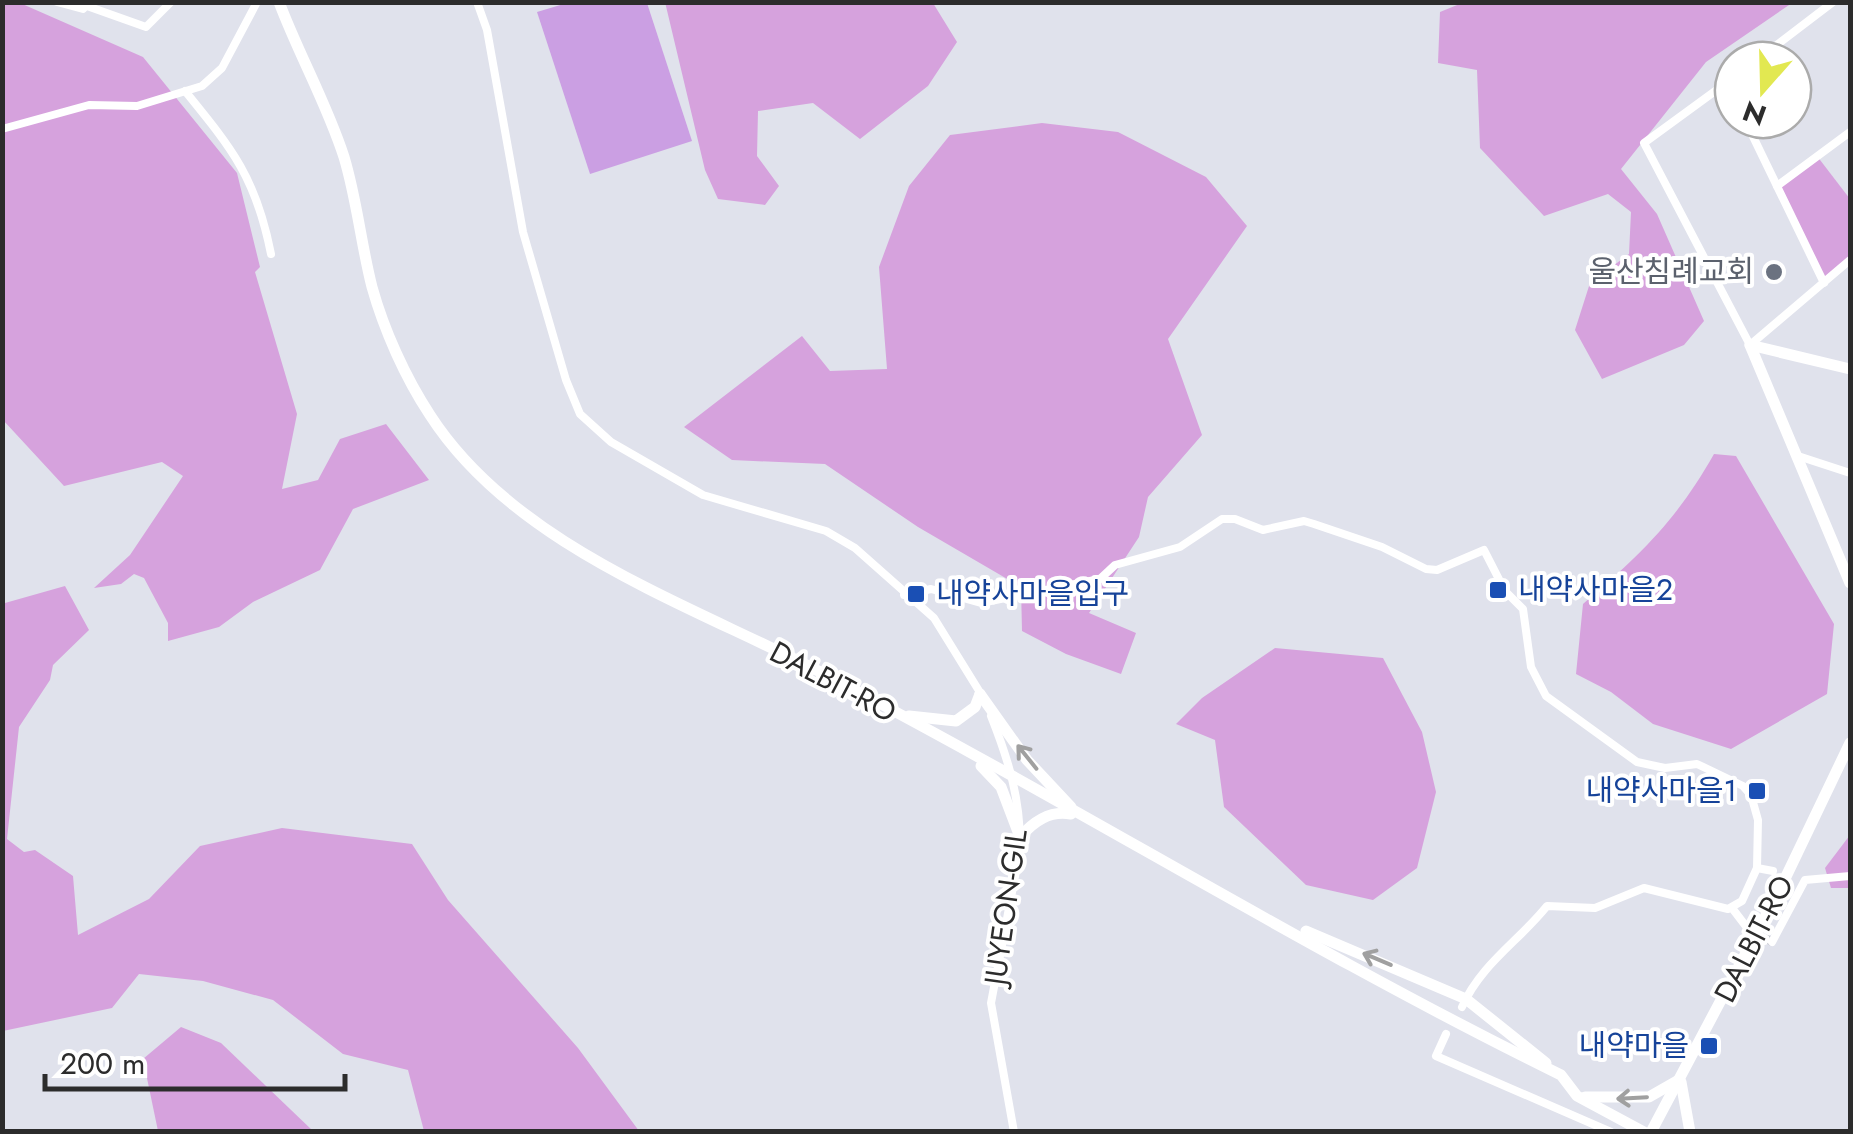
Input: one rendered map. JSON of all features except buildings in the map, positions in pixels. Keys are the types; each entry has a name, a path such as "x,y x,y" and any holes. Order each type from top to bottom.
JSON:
{"main road":[{"name":"DALBIT-RO","path":"280,2 338,137 382,319 430,417 497,489 594,559 892,712 1561,1075 1578,1096 1648,1132 1681,1078 1850,742"},
{"path":"1750,344 1850,369"},
{"path":"1750,344 1795,455 1846,562 1850,584"},
{"path":"892,712 956,722 975,707 980,694"},
{"path":"980,694 1027,760 1080,816"},
{"path":"974,758 1001,787 1020,837 1033,822 1060,812 1080,816"},
{"path":"1826,793 1850,761"},
{"path":"1279,924 1338,943 1464,1003 1561,1075"},
{"path":"1578,1096 1649,1096 1681,1078 1681,1103 1690,1132"}],"street":[{"path":"58,2 87,6 146,27 171,2"},
{"path":"2,128 89,106 137,106 202,86 222,68 257,2"},
{"path":"477,2 488,30 523,232 566,380 580,414 612,442 704,496 840,538 904,595 932,588 981,603 1100,579 1114,565 1180,547 1222,519 1263,530 1314,524 1393,552 1426,569 1437,570 1484,550 1505,590 1523,609 1531,667 1546,696 1637,762 1664,768 1697,764 1743,786 1756,808 1758,868 1742,901 1732,908 1718,908 1644,888 1595,908 1546,906 1523,936 1494,957 1464,1003"},
{"path":"1783,40 1833,2"},
{"path":"185,91 246,168 259,198 271,254"},
{"path":"1713,92 1644,143 1750,344 1850,260"},
{"path":"1777,186 1850,132"},
{"path":"1755,140 1824,283"},
{"path":"1795,455 1850,473"},
{"name":"JUYEON-GIL","path":"904,595 934,618 980,694 1016,781 1020,837 992,1003 1014,1132"},
{"path":"1758,868 1773,872"},
{"path":"1772,942 1805,880 1850,876"},
{"path":"1732,908 1745,925"},
{"path":"1446,1034 1436,1056 1611,1132"}],"shaded area":[{"path":"665,2 933,3 957,42 928,86 860,139 813,103 758,111 757,156 779,186 765,205 718,199 705,170"},
{"path":"2,3 20,3 143,57 237,173 260,267 255,272 297,414 282,489 318,480 340,439 386,424 429,480 353,509 320,570 253,602 219,627 168,641 168,623 144,578 134,574 121,584 94,588 130,555 183,476 162,462 64,486 3,420"},
{"path":"567,3 647,3 692,141 590,174 537,12"},
{"path":"1462,3 1792,3 1738,40 1713,40 1713,57 1621,169 1657,214 1704,321 1684,345 1602,379 1575,330 1590,283 1629,254 1631,212 1608,194 1544,216 1480,148 1477,70 1438,63 1440,12"},
{"path":"1042,123 1118,132 1206,177 1247,226 1168,339 1202,435 1148,497 1139,537 1089,613 1136,633 1121,674 1066,654 1022,631 1021,587 918,527 825,464 732,460 684,427 802,336 830,371 887,369 879,267 909,186 950,135"},
{"path":"1817,156 1850,199 1850,260 1824,283 1777,186"},
{"path":"1714,454 1736,456 1834,624 1827,694 1731,749 1653,724 1611,692 1576,674 1583,604 1656,535 1686,499"},
{"path":"65,586 89,630 53,665 50,680 19,727 7,839 24,852 35,850 73,876 78,935 149,899 200,846 282,828 412,844 448,900 578,1048 639,1131 424,1131 408,1070 343,1054 273,1000 203,981 139,974 112,1008 3,1031 3,596 5,603"},
{"path":"1275,648 1383,658 1422,732 1436,792 1417,868 1373,900 1306,885 1224,807 1215,740 1176,724 1202,698"},
{"path":"1850,835 1850,888 1831,888 1825,868"},
{"path":"181,1027 221,1043 313,1131 158,1131 143,1059"}],"tunnel":[{"path":"1745,925 1772,942"}],"place":[{"name":"울산침례교회","path":"1774,272"},
{"name":"내약사마을2","path":"1498,590"},
{"name":"내약사마을입구","path":"916,594"},
{"name":"내약사마을1","path":"1757,791"},
{"name":"내약마을","path":"1709,1046"}]}
